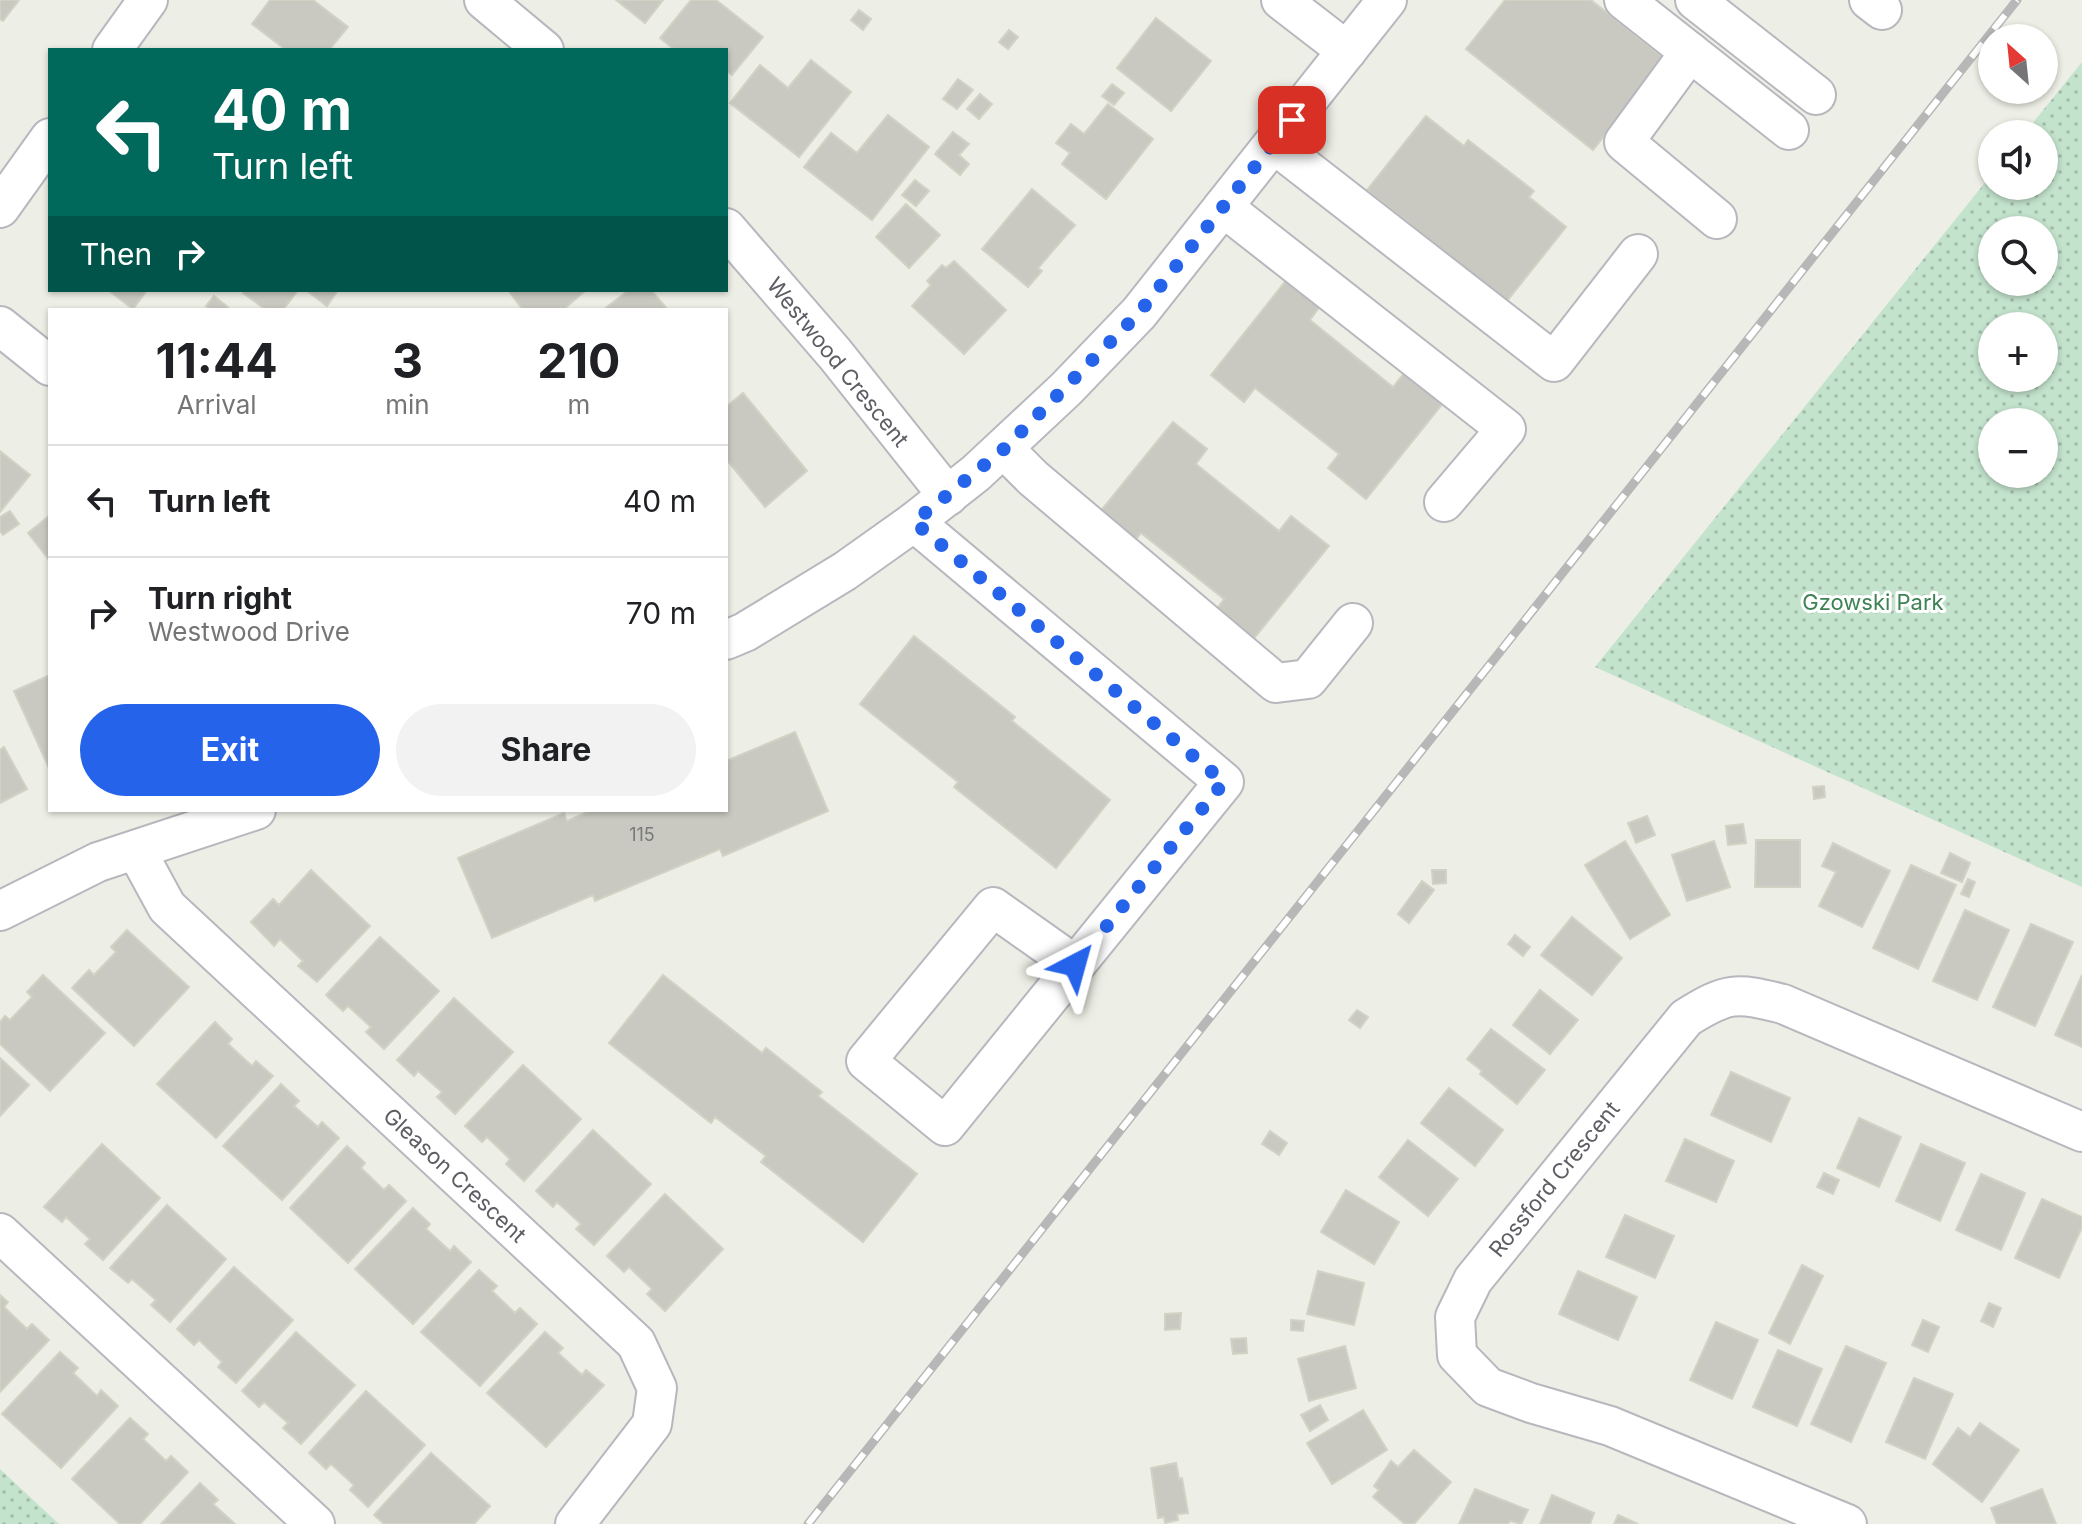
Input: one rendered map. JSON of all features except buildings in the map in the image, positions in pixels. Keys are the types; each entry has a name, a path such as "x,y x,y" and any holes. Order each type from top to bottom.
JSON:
{"street":[{"path":"113,48 148,0"},
{"path":"484,0 542,48"},
{"path":"1281,0 1347,51"},
{"path":"728,639 845,571 948,496 1004,449 1139,313 1387,0"},
{"path":"1624,0 1789,130"},
{"path":"1718,7 1816,95"},
{"path":"1690,52 1624,142 1717,219"},
{"path":"0,208 48,141"},
{"path":"1274,144 1554,362 1638,254"},
{"path":"1223,207 1506,429 1444,502"},
{"name":"Westwood Crescent","path":"728,230 835,354 948,496"},
{"path":"0,326 48,364"},
{"path":"1004,449 1033,478 1276,683 1308,679 1353,623"},
{"path":"914,522 1224,782 945,1126 866,1061 993,907 1075,965"},
{"path":"0,911 98,862 250,812"},
{"name":"Gleason Crescent","path":"136,850 167,907 636,1343 657,1388 652,1424 575,1524"},
{"name":"Rossford Crescent","path":"1847,1524 1610,1426 1488,1387 1457,1355 1455,1317 1473,1280 1686,1018 1713,1000 1742,994 1783,1004 2082,1132"},
{"path":"0,1233 315,1524"}],"green space":[{"name":"Gzowski Park","path":"2082,62 2082,887 1595,667 1978,191 1978,200 2058,200 2058,120 2035,120 2048,104 2058,104 2058,92"},
{"path":"0,1469 59,1524 0,1524"}],"railway":[{"path":"808,1524 2017,0"}],"route":[{"path":"1075,965 1224,782 914,522 1004,449 1139,313 1292,120"}]}
